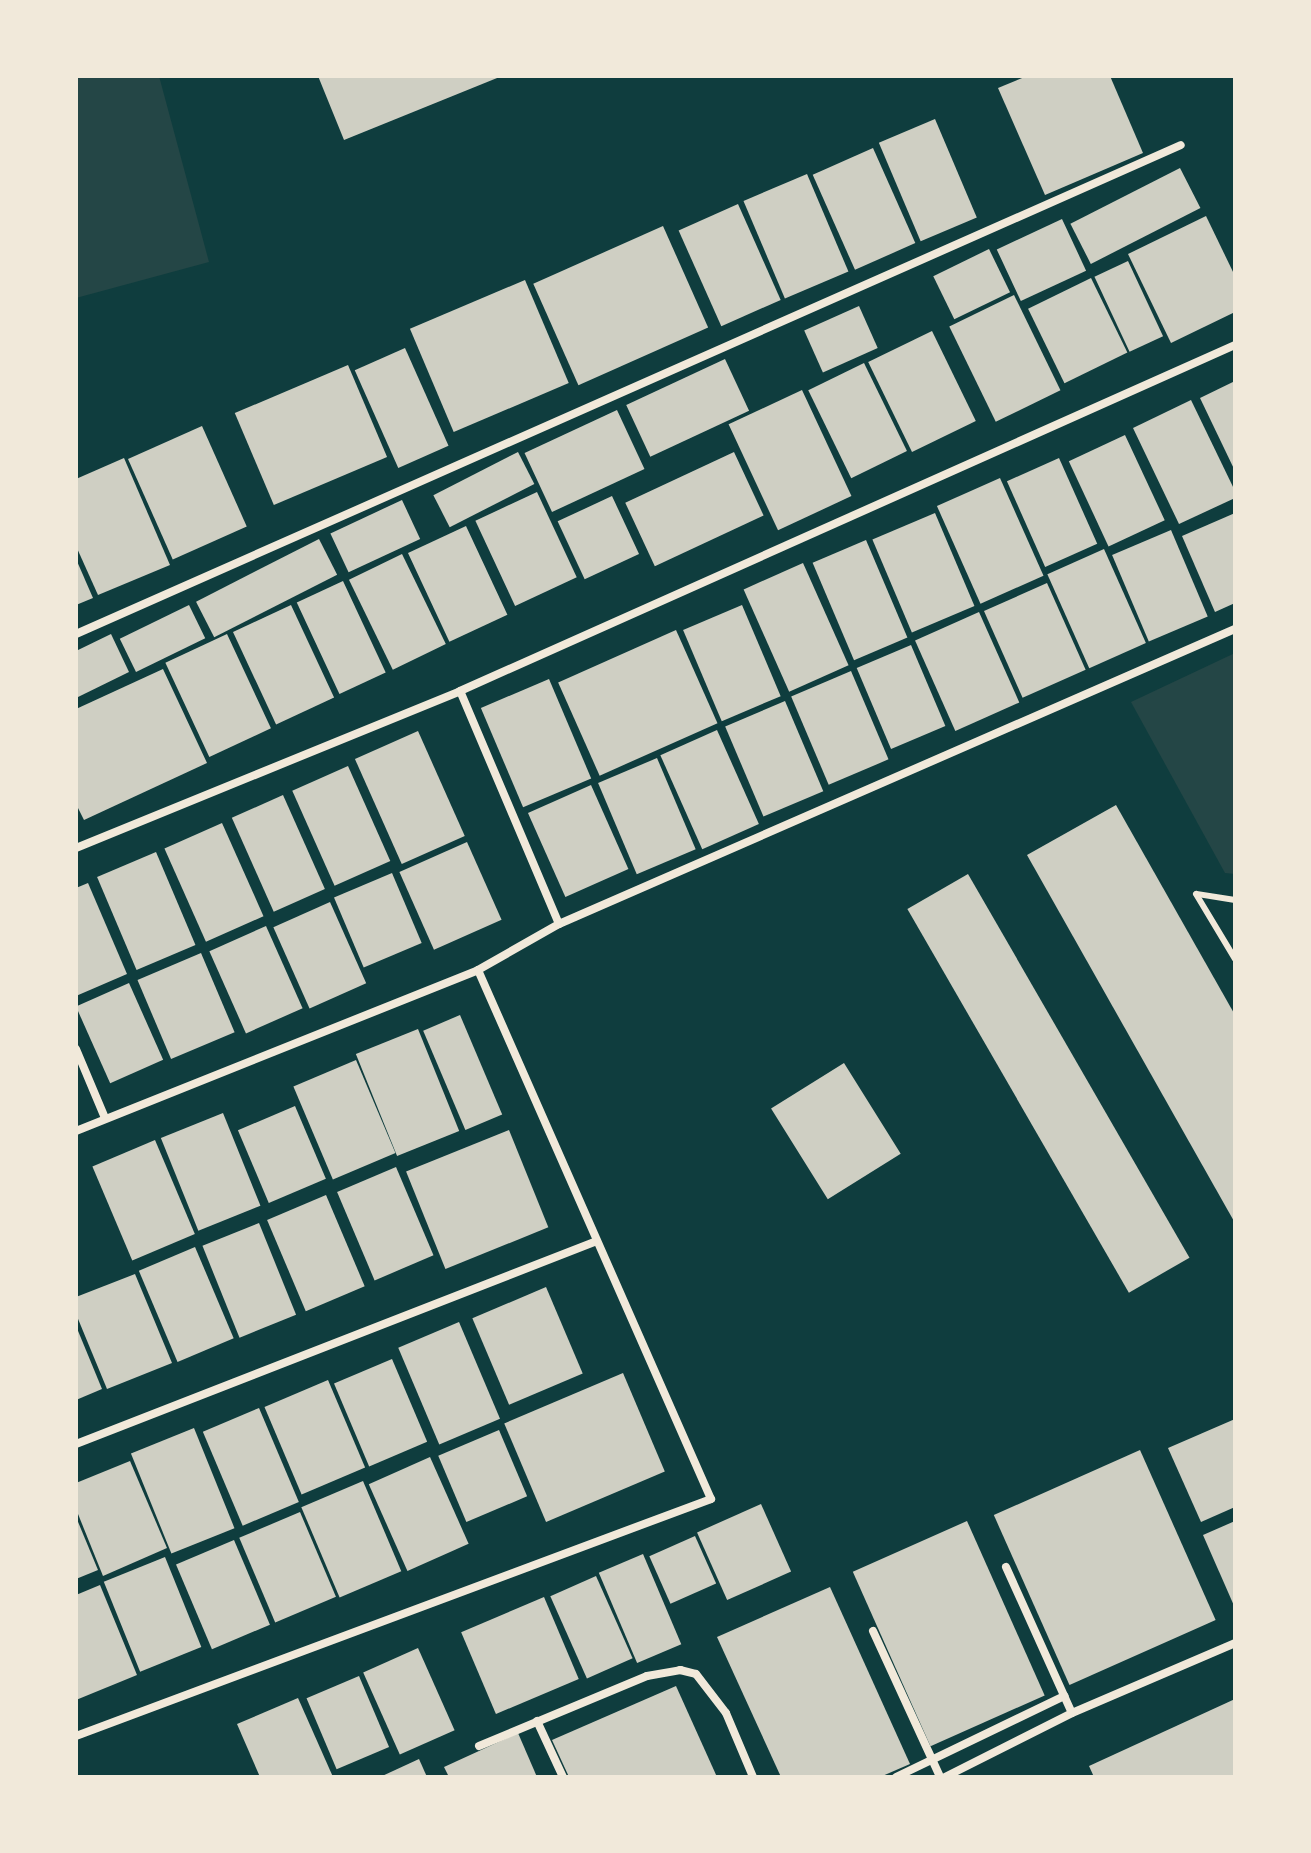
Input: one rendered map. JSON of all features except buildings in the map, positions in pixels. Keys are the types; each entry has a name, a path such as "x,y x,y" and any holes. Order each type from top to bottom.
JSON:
{"street":[{"path":"76,634 1181,145"},
{"path":"76,848 460,691 1235,345"},
{"path":"76,1131 478,970 559,924 1235,629"},
{"path":"460,691 559,924"},
{"path":"76,1736 711,1499 478,970"},
{"path":"76,1049 105,1118"},
{"path":"76,1444 597,1241"},
{"path":"1006,1567 1072,1713"},
{"path":"873,1631 942,1777 1072,1713 1235,1643"},
{"path":"479,1746 647,1676 680,1670 696,1674 726,1713 753,1777"},
{"path":"896,1777 1064,1696"},
{"path":"1046,1706 1054,1723"},
{"path":"1023,1716 1031,1734"},
{"path":"537,1721 563,1777"},
{"path":"998,1728 1005,1747"},
{"path":"978,1738 987,1756"},
{"path":"953,1750 962,1769"}],"lane":[{"path":"1235,900 1196,894 1235,959"}],"shaded area":[{"path":"76,76 159,76 209,262 76,298"},
{"path":"1235,653 1235,874 1225,873 1131,702"}]}
